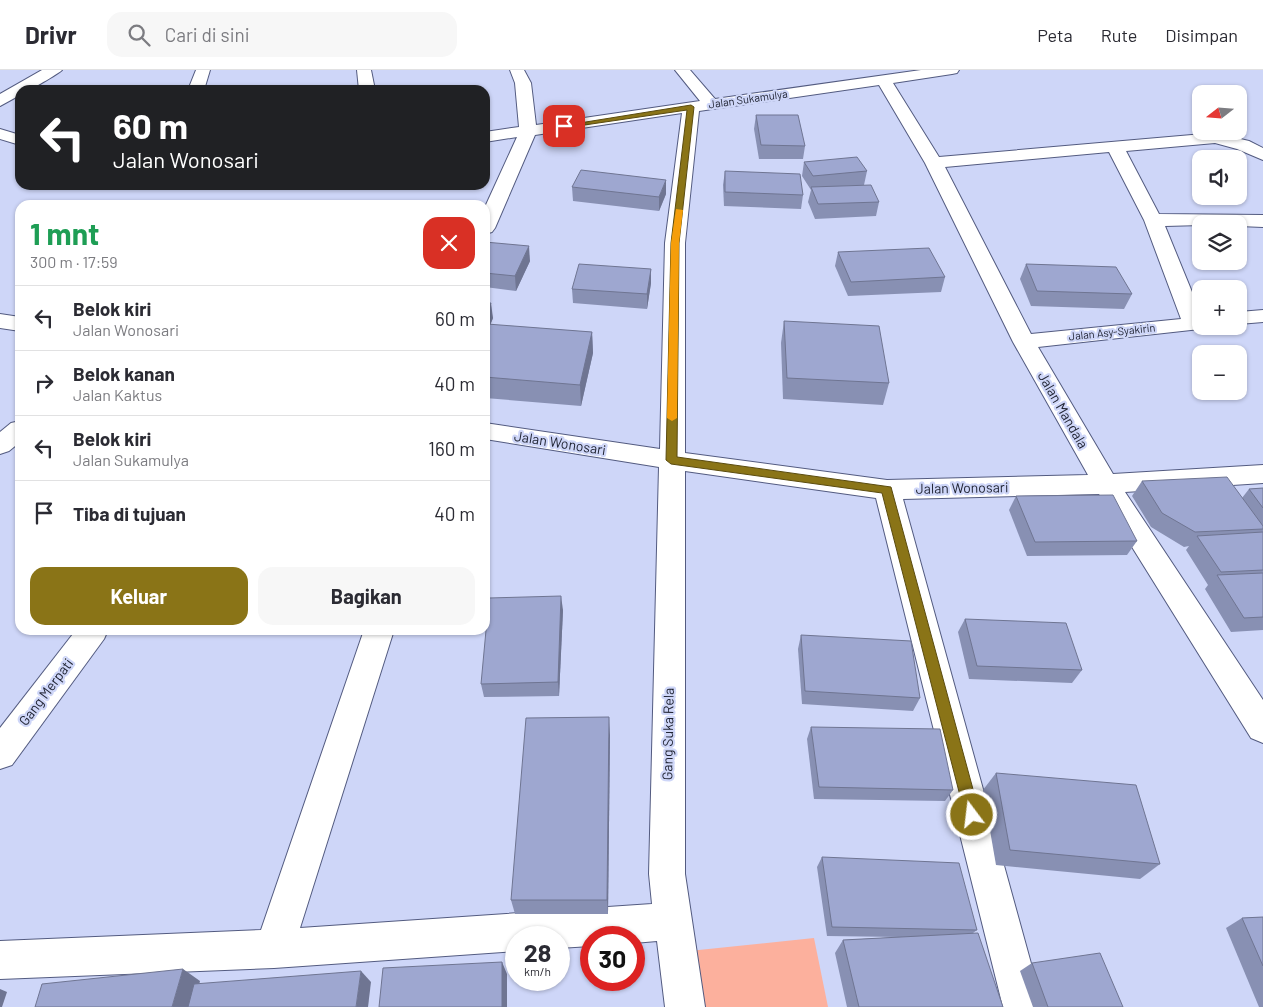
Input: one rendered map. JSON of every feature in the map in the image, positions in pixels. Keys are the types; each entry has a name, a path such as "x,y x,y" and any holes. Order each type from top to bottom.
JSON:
{"street":[{"path":"26,85 55,70"},
{"path":"198,85 203,70"},
{"path":"364,70 366,85"},
{"path":"490,217 528,131 523,83 517,70"},
{"path":"682,70 701,106"},
{"name":"Jalan Sukamulya","path":"490,136 952,70"},
{"path":"807,76 818,89"},
{"name":"Jalan Mandala","path":"884,80 934,163 1024,342 1106,484 1263,728"},
{"path":"0,101 15,92"},
{"name":"Gang Suka Rela","path":"685,1007 667,874 671,460 675,243 701,106"},
{"path":"0,134 15,138"},
{"path":"934,163 1215,138 1243,145 1263,155"},
{"path":"1115,147 1153,220 1192,309"},
{"path":"1153,220 1263,220"},
{"path":"1247,317 1263,316"},
{"path":"0,321 15,323"},
{"name":"Jalan Asy-Syakirin","path":"1024,342 1192,324"},
{"path":"0,445 15,433"},
{"name":"Jalan Wonosari","path":"490,433 887,490 1106,484 1263,474"},
{"path":"887,490 1023,1007"},
{"name":"Gang Merpati","path":"0,754 89,635"},
{"path":"274,950 377,635"},
{"path":"0,960 274,950 674,921"}],"shaded area":[{"path":"814,938 828,1007 697,1007 689,951"}],"building":[{"path":"756,115 798,115 805,146 761,145"},
{"path":"857,157 867,171 813,176 804,162"},
{"path":"581,170 666,180 659,197 572,187"},
{"path":"725,171 800,174 803,195 725,192"},
{"path":"871,185 879,202 818,204 811,187"},
{"path":"490,242 529,246 515,276 490,274"},
{"path":"929,248 945,277 851,282 838,252"},
{"path":"579,264 651,269 647,294 572,289"},
{"path":"1026,264 1116,267 1132,294 1037,291"},
{"path":"784,321 879,326 889,383 787,378"},
{"path":"490,324 592,332 580,385 490,377"},
{"path":"1227,477 1263,526 1263,529 1195,532 1162,513 1142,481"},
{"path":"1263,488 1263,508 1249,489"},
{"path":"1113,495 1137,541 1035,542 1016,496"},
{"path":"1263,532 1263,570 1221,572 1197,536"},
{"path":"1263,573 1263,617 1244,618 1217,575"},
{"path":"561,596 558,682 481,684 486,635 490,635 490,598"},
{"path":"965,619 1066,623 1082,670 977,666"},
{"path":"801,635 911,641 920,698 805,691"},
{"path":"609,717 607,900 511,900 526,718"},
{"path":"811,727 940,729 953,790 819,787"},
{"path":"996,773 1136,785 1160,864 1010,850"},
{"path":"822,857 959,863 977,930 832,927"},
{"path":"1263,917 1263,966 1242,918"},
{"path":"978,933 1003,1007 859,1007 843,940"},
{"path":"1100,953 1123,1007 1048,1007 1032,963"},
{"path":"502,962 502,1007 379,1007 383,968"},
{"path":"183,969 172,1007 35,1007 42,984"},
{"path":"361,971 356,1007 188,1007 194,984"}],"slow traffic":[{"path":"672,418 675,243 679,210"}],"route":[{"path":"564,126 691,107 675,243 671,460 887,490 972,815"}]}
